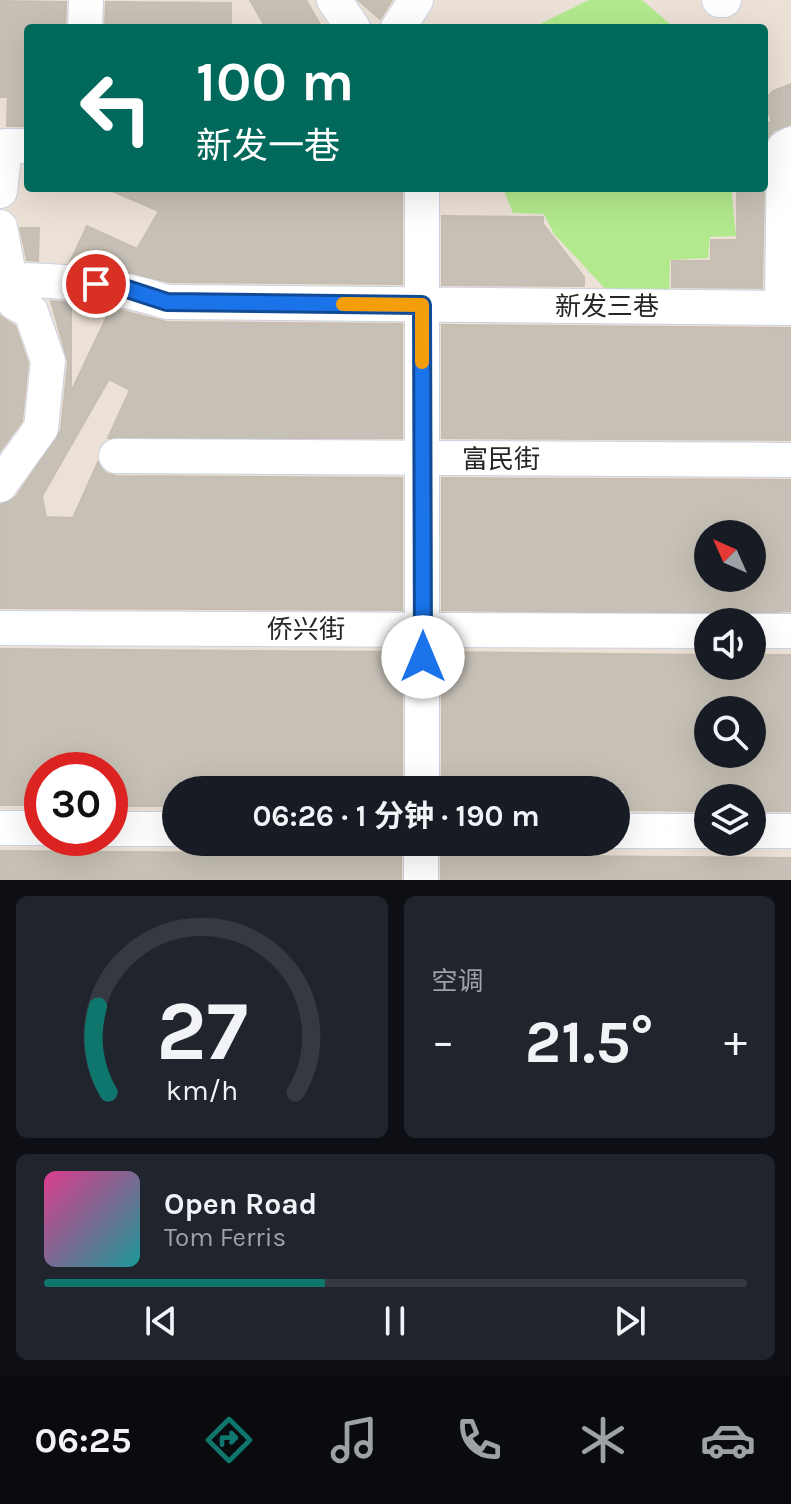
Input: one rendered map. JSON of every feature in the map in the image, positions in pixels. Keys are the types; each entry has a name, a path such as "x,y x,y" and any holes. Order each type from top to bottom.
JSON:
{"street":[{"path":"85,24 86,0"},
{"path":"334,0 350,24"},
{"path":"401,24 416,0"},
{"path":"0,191 11,141"},
{"path":"787,308 784,148 791,144"},
{"path":"422,192 422,776"},
{"path":"0,227 14,302 31,312 48,361 41,428 0,485"},
{"name":"新发三巷","path":"10,280 71,280 121,287 167,302 787,308"},
{"name":"富民街","path":"116,456 791,460"},
{"name":"侨兴街","path":"0,628 694,631"},
{"path":"766,631 791,631"},
{"path":"0,828 24,828"},
{"path":"128,829 162,829"},
{"path":"630,831 694,831"},
{"path":"766,831 791,831"},
{"path":"421,856 421,880"}],"green space":[{"path":"589,0 642,0 670,24 542,24"},
{"path":"504,192 731,192 736,236 710,237 708,258 670,260 669,297 612,296 554,234 544,214 513,213"}],"building":[{"path":"250,0 306,0 320,24 264,24"},
{"path":"358,0 392,0 380,19"},
{"path":"0,1 66,2 65,24 24,24 24,126 7,126 8,97 0,97"},
{"path":"106,2 231,3 231,24 105,24"},
{"path":"791,84 791,124 773,131 768,139 768,122 772,122 768,97 773,91"},
{"path":"114,192 402,192 402,284 170,282 70,262 87,226 137,249 159,211"},
{"path":"737,192 764,192 762,288 672,287 672,261 711,261 711,240 737,240"},
{"path":"442,216 543,217 543,224 584,277 584,286 442,285"},
{"path":"20,228 39,228 38,261 27,260"},
{"path":"51,301 71,303 71,392 111,308 167,322 402,324 402,438 108,438 130,390 109,379 42,496 46,517 73,518 98,462 105,473 116,476 402,478 402,610 0,608 0,505 16,497 61,430 68,362"},
{"path":"0,316 15,326 28,363 22,421 0,451"},
{"path":"442,325 791,328 791,440 442,438"},
{"path":"442,478 791,480 791,611 694,608 694,613 442,610"},
{"path":"0,649 402,652 402,776 162,776 162,806 128,806 128,752 24,752 24,805 0,805"},
{"path":"442,652 694,655 694,680 766,680 766,655 791,655 791,811 766,811 766,784 694,784 694,811 630,810 630,776 442,776"},
{"path":"0,851 24,851 24,856 128,856 128,852 162,852 162,856 401,856 401,880 0,880"},
{"path":"441,856 791,858 791,880 441,880"}],"slow traffic":[{"path":"343,304 422,305 422,362"}],"route":[{"path":"96,284 121,287 167,302 422,305 423,657"}]}
